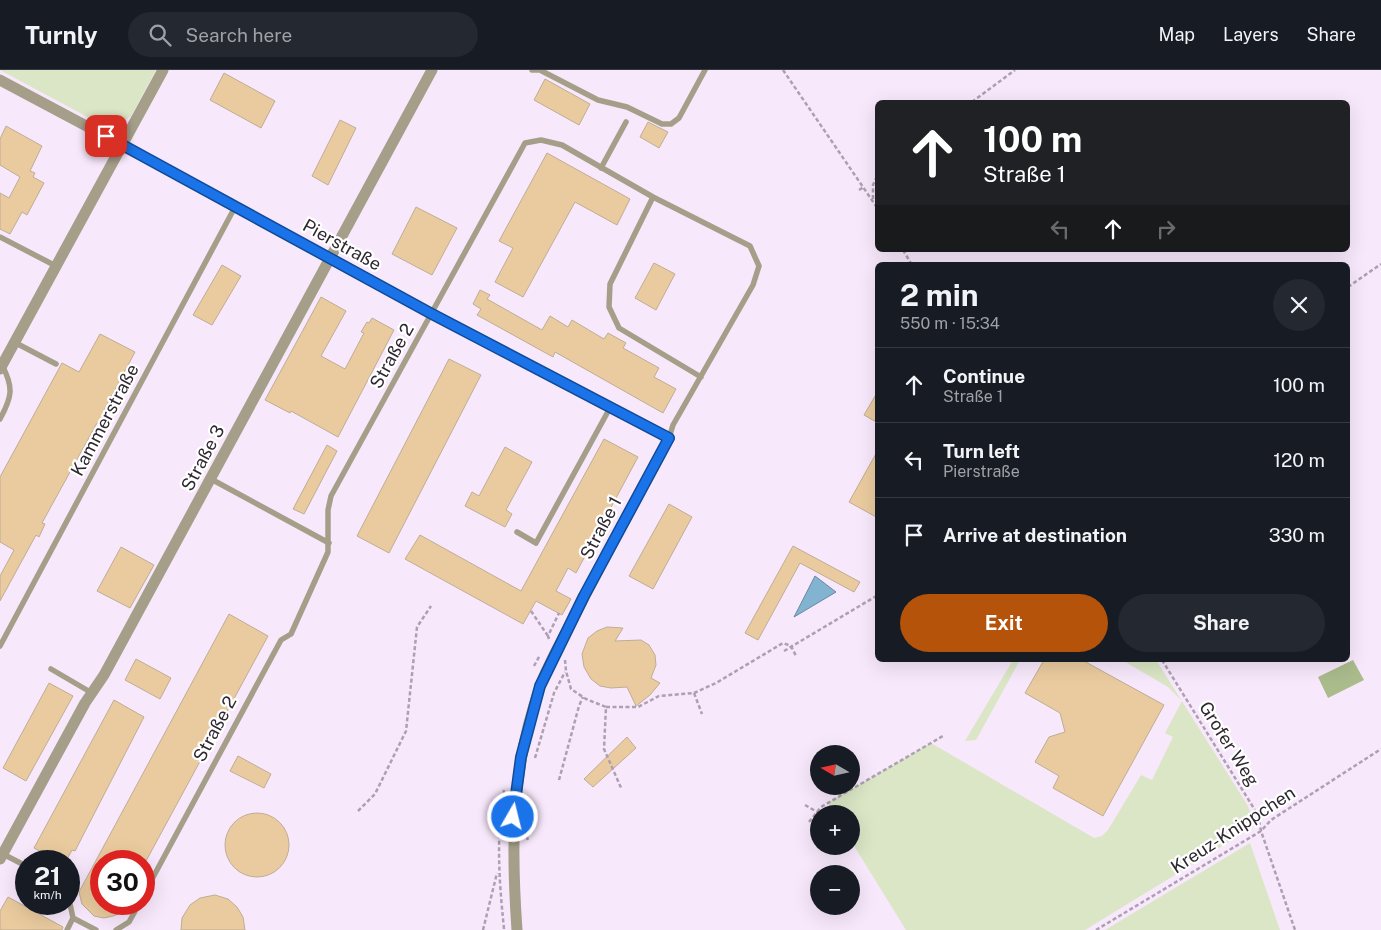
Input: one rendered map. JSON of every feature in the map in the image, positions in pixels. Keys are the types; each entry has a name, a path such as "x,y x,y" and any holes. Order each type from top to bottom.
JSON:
{"street":[{"path":"1,366 163,70"},
{"name":"Straße 3","path":"1,856 92,693 104,675 432,70"},
{"name":"Pierstraße","path":"0,80 432,314 669,438"},
{"name":"Straße 1","path":"517,930 513,875 513,817 521,757 540,686 565,634 669,438"}],"lane":[{"path":"532,70 540,70 598,100 627,107 662,124 671,124 679,118 705,70"},
{"path":"601,168 626,122"},
{"name":"Straße 2","path":"155,873 280,640 291,634 328,552 330,543 328,510 331,496 525,143 541,140 562,146 653,197 750,246 760,266 753,285 673,425 669,438"},
{"path":"653,197 610,284 609,308 619,328 701,377"},
{"name":"Kammerstraße","path":"0,646 236,207"},
{"path":"0,237 56,266"},
{"path":"14,342 56,364"},
{"path":"0,418 10,401 11,382 1,366"},
{"path":"517,532 536,543 611,406"},
{"path":"211,479 330,543"},
{"path":"51,669 92,693"},
{"path":"1,856 15,862"},
{"path":"67,930 73,918 72,915"},
{"path":"116,930 129,922 133,915"},
{"path":"73,918 96,930"}],"path":[{"path":"783,70 875,204"},
{"path":"975,100 1015,70"},
{"path":"873,201 872,185 875,180"},
{"path":"859,190 864,187"},
{"path":"1350,286 1381,264"},
{"path":"784,651 875,596"},
{"path":"358,811 375,794 406,731 417,627 431,606"},
{"path":"531,611 548,636 550,647 565,654 566,671 571,689 583,697 606,707 638,707 659,696 694,693 716,683 784,642 791,646 796,656"},
{"path":"548,636 559,613"},
{"name":"Grofer Weg","path":"1163,662 1258,815 1261,831 1296,930"},
{"path":"534,760 554,693 566,671"},
{"path":"694,693 702,714"},
{"path":"559,780 583,697"},
{"path":"606,707 604,749 622,790"},
{"path":"823,805 943,736"},
{"name":"Kreuz-Knippchen","path":"1096,930 1261,831 1270,820 1381,749"},
{"path":"805,805 810,808"},
{"path":"525,830 528,842"},
{"path":"483,930 498,871"}],"green space":[{"path":"0,70 156,70 131,116 113,125 95,121"},
{"path":"1353,660 1364,680 1328,698 1318,677"},
{"path":"1012,662 1019,662 976,740 965,741"},
{"path":"1125,662 1157,662 1182,701 1168,687"},
{"path":"1182,701 1248,806 1255,826 1085,930 906,930 860,855 860,805 828,805 827,803 841,795 860,795 860,784 931,743 1094,838 1102,836 1108,830 1141,775 1152,780 1173,737 1165,733"},
{"path":"1250,843 1280,930 1105,930"}],"water":[{"path":"815,576 836,592 794,617"}],"building":[{"path":"224,73 275,101 261,128 210,100"},
{"path":"545,79 590,104 579,125 534,100"},
{"path":"340,120 356,128 328,185 312,176"},
{"path":"648,122 668,132 659,148 640,137"},
{"path":"6,126 42,146 30,171 35,173 33,177 44,183 27,215 22,212 10,234 0,229 0,193 9,198 20,177 0,165 0,139"},
{"path":"547,153 630,199 617,225 575,202 523,297 495,282 513,248 499,241"},
{"path":"416,207 457,228 432,275 392,254"},
{"path":"654,263 675,274 656,310 635,298"},
{"path":"222,265 241,276 212,325 193,315"},
{"path":"480,290 490,295 487,299 542,330 550,316 568,327 572,320 604,339 608,333 626,343 623,348 659,368 654,377 676,389 663,413 555,352 553,357 477,315 481,309 473,304"},
{"path":"321,297 346,311 321,356 345,369 364,333 361,332 372,318 394,330 338,437 291,411 290,413 265,400"},
{"path":"100,334 135,352 104,410 106,412 99,424 97,423 42,523 45,524 39,537 36,535 0,601 0,576 14,550 0,542 0,477 62,363 79,372"},
{"path":"449,359 481,375 389,553 357,536"},
{"path":"875,396 875,421 864,415"},
{"path":"604,439 638,457 576,573 568,568 556,591 571,599 562,615 536,601 523,624 405,559 420,535 521,591"},
{"path":"327,445 337,451 304,514 293,509"},
{"path":"505,447 532,462 506,510 512,514 505,527 465,506 472,492 479,496"},
{"path":"875,455 875,516 849,502"},
{"path":"669,504 692,517 653,589 629,576"},
{"path":"793,546 860,582 854,592 800,563 758,640 745,633"},
{"path":"121,547 154,565 130,608 97,591"},
{"path":"229,614 268,636 152,850 102,850"},
{"path":"607,627 623,628 615,641 641,640 649,645 655,655 656,665 651,678 660,683 650,695 636,706 627,687 611,688 600,686 591,679 584,667 582,654 588,638 597,631"},
{"path":"136,659 171,678 160,699 125,680"},
{"path":"1043,662 1086,662 1164,705 1103,816 1053,788 1059,776 1035,762 1049,737 1065,732 1060,713 1025,693"},
{"path":"49,683 73,696 26,781 3,768"},
{"path":"114,700 144,717 76,850 38,850 34,848"},
{"path":"627,737 636,748 593,787 584,779"},
{"path":"238,756 271,774 264,788 230,771"},
{"path":"257,813 269,815 280,822 287,833 289,845 287,857 280,868 269,875 257,877 245,875 234,868 227,857 225,845 227,833 234,822 245,815"},
{"path":"90,872 90,912 82,904 80,890"},
{"path":"215,895 228,899 237,907 243,917 245,930 181,930 182,918 190,905 200,898"},
{"path":"8,897 15,901 15,915 41,915 63,927 62,930 0,930 0,911"},
{"path":"93,915 116,915 104,918"}],"route":[{"path":"106,136 432,314 669,438 584,596 540,686 521,757 513,817"}]}
